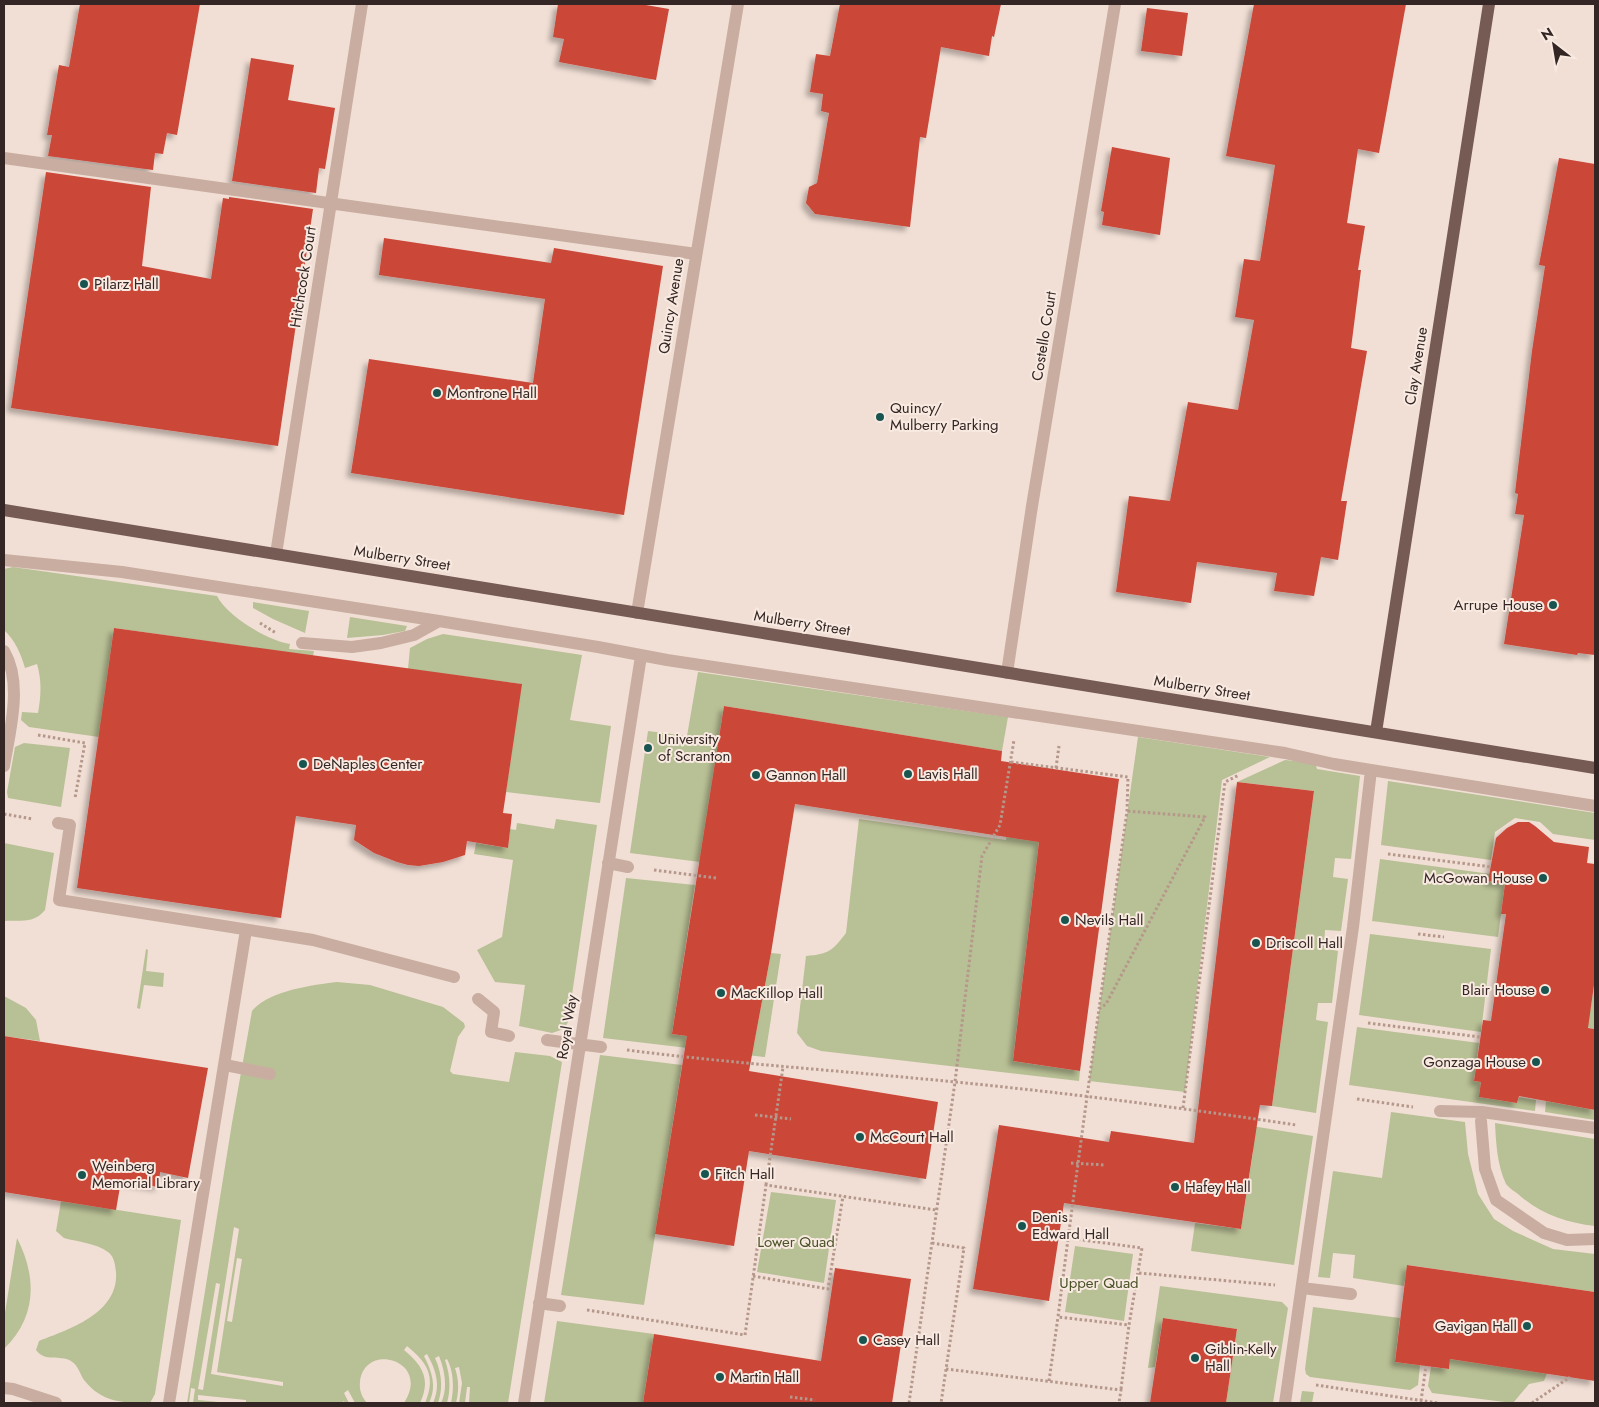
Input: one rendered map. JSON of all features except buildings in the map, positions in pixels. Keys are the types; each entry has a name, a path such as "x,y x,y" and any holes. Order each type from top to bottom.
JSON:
{"main road":[{"name":"Clay Avenue","path":"1376,732 1489,4"},
{"name":"Mulberry Street","path":"4,510 1595,768"}],"street":[{"name":"Hitchcock Court","path":"276,554 362,4"},
{"name":"Quincy Avenue","path":"637,613 738,4"},
{"name":"Costello Court","path":"1007,673 1032,506 1115,4"},
{"path":"4,158 696,254"},
{"path":"4,560 122,572 439,621 598,647 641,656 1285,754 1371,770 1595,806"},
{"path":"302,643 352,646 381,643 414,635 439,621"},
{"path":"4,650 11,667 14,705 4,766"},
{"name":"Royal Way","path":"524,1403 641,656"},
{"path":"1285,1403 1340,1019 1371,770"},
{"path":"64,824 59,900 313,940 454,977"},
{"path":"608,864 628,867"},
{"path":"169,1403 246,930"},
{"path":"478,999 494,1012 491,1032 509,1036"},
{"path":"547,1040 601,1047"},
{"path":"225,1065 270,1074"},
{"path":"1440,1111 1482,1112 1595,1128"},
{"path":"1481,1121 1485,1169 1496,1200 1544,1233 1568,1240 1595,1239"},
{"path":"1302,1288 1350,1294"},
{"path":"539,1303 560,1306"},
{"path":"4,1388 14,1389 56,1403"}],"path":[{"path":"909,1403 955,1082 982,856 1000,825 1019,714"},
{"path":"10,731 85,743 64,824"},
{"path":"1011,762 1128,777 1127,811 1086,1096 1049,1382"},
{"path":"1183,1108 1225,782 1242,774"},
{"path":"1099,1009 1106,1004 1205,818 1127,811"},
{"path":"1417,858 1492,867"},
{"path":"670,872 716,878"},
{"path":"1418,934 1444,937"},
{"path":"1340,1019 1480,1037"},
{"path":"601,1047 714,1061 955,1082 1086,1096 1183,1108 1324,1130"},
{"path":"560,1306 745,1336 783,1067"},
{"path":"1348,1098 1440,1111"},
{"path":"755,1115 791,1119"},
{"path":"1070,1163 1105,1165"},
{"path":"766,1185 936,1210"},
{"path":"753,1276 828,1289 843,1196"},
{"path":"1068,1238 1142,1248 1129,1325 1119,1403"},
{"path":"932,1243 964,1248 941,1403"},
{"path":"1139,1273 1262,1284"},
{"path":"1058,1317 1129,1325"},
{"path":"1421,1401 1426,1366"},
{"path":"946,1369 1121,1390"},
{"path":"1532,1403 1570,1377"},
{"path":"1333,1388 1438,1403"},
{"path":"790,1398 815,1400"}],"green space":[{"path":"13,567 217,596 230,612 260,633 290,644 289,649 314,651 313,656 114,628 99,737 29,727 21,720 22,712 38,713 40,695 39,670 37,664 25,668 17,648 4,630 4,569"},
{"path":"253,602 309,611 305,633 253,608"},
{"path":"350,617 407,626 405,631 347,638"},
{"path":"443,634 582,655 570,720 611,726 600,803 506,792 521,684 408,669 410,648 427,639"},
{"path":"698,672 1008,717 1002,751 724,706 700,862 630,853 648,731 687,736"},
{"path":"1138,737 1270,757 1222,780 1185,1092 1089,1081"},
{"path":"24,743 70,748 61,807 8,798 7,792 15,747"},
{"path":"1285,760 1315,763 1317,769 1360,776 1351,859 1335,858 1333,877 1348,879 1341,931 1325,930 1324,948 1338,951 1332,1003 1318,1003 1316,1020 1328,1022 1316,1113 1272,1106 1314,791 1237,782"},
{"path":"1017,771 1047,775 1013,1061 1080,1071 1079,1081 821,1051 807,1046 797,1033 806,956 825,953 837,944 846,933 859,819 1006,840"},
{"path":"1388,781 1595,813 1595,840 1553,834 1540,822 1515,818 1495,832 1491,860 1381,845"},
{"path":"556,819 597,825 568,1022 564,1029 552,1033 519,1026 525,985 495,982 477,950 502,937 513,860 474,854 476,843 508,848 510,829 516,830 517,823 554,829"},
{"path":"4,843 54,853 45,910 31,919 4,921"},
{"path":"1380,859 1491,874 1490,882 1505,884 1498,937 1372,921"},
{"path":"626,878 695,885 672,1034 754,1044 771,953 781,954 765,1057 603,1038"},
{"path":"1370,934 1491,949 1481,1032 1359,1015"},
{"path":"146,949 148,950 146,971 164,973 163,987 144,985 140,1009 137,1008"},
{"path":"1595,978 1595,1029 1586,1027"},
{"path":"337,982 370,985 443,1007 464,1023 465,1027 458,1037 450,1071 453,1074 509,1082 515,1052 550,1056 562,1062 508,1403 469,1403 470,1387 467,1387 465,1403 459,1403 462,1383 459,1367 455,1368 458,1385 456,1403 451,1403 453,1381 447,1359 445,1360 449,1376 449,1392 447,1403 441,1403 445,1380 439,1356 435,1358 441,1380 441,1392 438,1403 433,1403 437,1384 433,1366 427,1354 424,1356 431,1373 433,1391 429,1403 425,1403 430,1386 428,1371 420,1358 407,1346 404,1350 420,1367 425,1380 420,1403 404,1403 410,1388 409,1376 403,1367 394,1361 383,1359 372,1362 364,1369 360,1388 362,1396 367,1403 355,1403 348,1390 344,1393 349,1403 344,1401 341,1403 246,1403 246,1400 198,1395 198,1400 228,1403 193,1403 195,1389 191,1388 189,1403 187,1403 252,1011 259,1004 279,994 303,987","holes":["234,1227 239,1229 217,1372 283,1382 283,1386 211,1374","237,1258 242,1259 232,1322 227,1321","216,1283 220,1284 203,1390 198,1389"]},
{"path":"4,996 26,1008 36,1020 40,1041 4,1036"},
{"path":"1357,1027 1479,1043 1474,1081 1481,1082 1480,1097 1517,1103 1519,1097 1536,1100 1535,1111 1349,1085"},
{"path":"600,1055 682,1065 644,1305 561,1295"},
{"path":"1546,1101 1595,1110 1595,1120 1545,1112"},
{"path":"1391,1112 1465,1122 1468,1154 1478,1194 1494,1219 1513,1231 1553,1249 1595,1254 1595,1292 1408,1265 1404,1286 1353,1278 1355,1255 1333,1253 1330,1278 1318,1277 1333,1171 1382,1178"},
{"path":"1208,1119 1313,1136 1294,1265 1191,1251 1195,1223 1241,1229 1253,1152"},
{"path":"1495,1123 1595,1139 1595,1226 1574,1223 1544,1212 1526,1201 1506,1184 1499,1162"},
{"name":"Lower Quad","path":"771,1192 836,1200 824,1283 757,1272"},
{"path":"61,1201 181,1220 155,1394 150,1403 122,1402 106,1397 91,1388 71,1361 44,1356 36,1350 39,1341 78,1325 101,1309 110,1298 115,1286 116,1269 110,1254 92,1245 64,1238 56,1231"},
{"path":"17,1238 28,1267 30,1296 23,1324 4,1349 4,1319"},
{"name":"Upper Quad","path":"1075,1246 1133,1254 1124,1321 1065,1312"},
{"path":"1160,1286 1282,1302 1288,1308 1273,1403 1226,1403 1237,1329 1163,1318 1155,1367 1148,1368"},
{"path":"1313,1307 1400,1318 1395,1362 1420,1365 1418,1385 1410,1390 1310,1377 1306,1374 1305,1369"},
{"path":"557,1321 654,1334 643,1403 544,1403"},
{"path":"1450,1359 1547,1373 1544,1381 1529,1384 1513,1403 1432,1393 1428,1386 1431,1367 1449,1369"},
{"path":"1302,1391 1314,1392 1312,1403 1300,1403"}],"place":[{"name":"Pilarz Hall","path":"84,284"},
{"name":"Montrone Hall","path":"437,393"},
{"name":"Quincy/ Mulberry Parking","path":"880,417"},
{"name":"Arrupe House","path":"1553,605"},
{"name":"University of Scranton","path":"648,748"},
{"name":"DeNaples Center","path":"303,764"},
{"name":"Lavis Hall","path":"908,774"},
{"name":"Gannon Hall","path":"756,775"},
{"name":"McGowan House","path":"1543,878"},
{"name":"Nevils Hall","path":"1065,920"},
{"name":"Driscoll Hall","path":"1256,943"},
{"name":"Blair House","path":"1545,990"},
{"name":"MacKillop Hall","path":"721,993"},
{"name":"Gonzaga House","path":"1536,1062"},
{"name":"McCourt Hall","path":"860,1137"},
{"name":"Fitch Hall","path":"705,1174"},
{"name":"Weinberg Memorial Library","path":"82,1175"},
{"name":"Hafey Hall","path":"1175,1187"},
{"name":"Denis Edward Hall","path":"1022,1226"},
{"name":"Gavigan Hall","path":"1527,1326"},
{"name":"Casey Hall","path":"863,1340"},
{"name":"Giblin-Kelly Hall","path":"1195,1358"},
{"name":"Martin Hall","path":"720,1377"}]}
